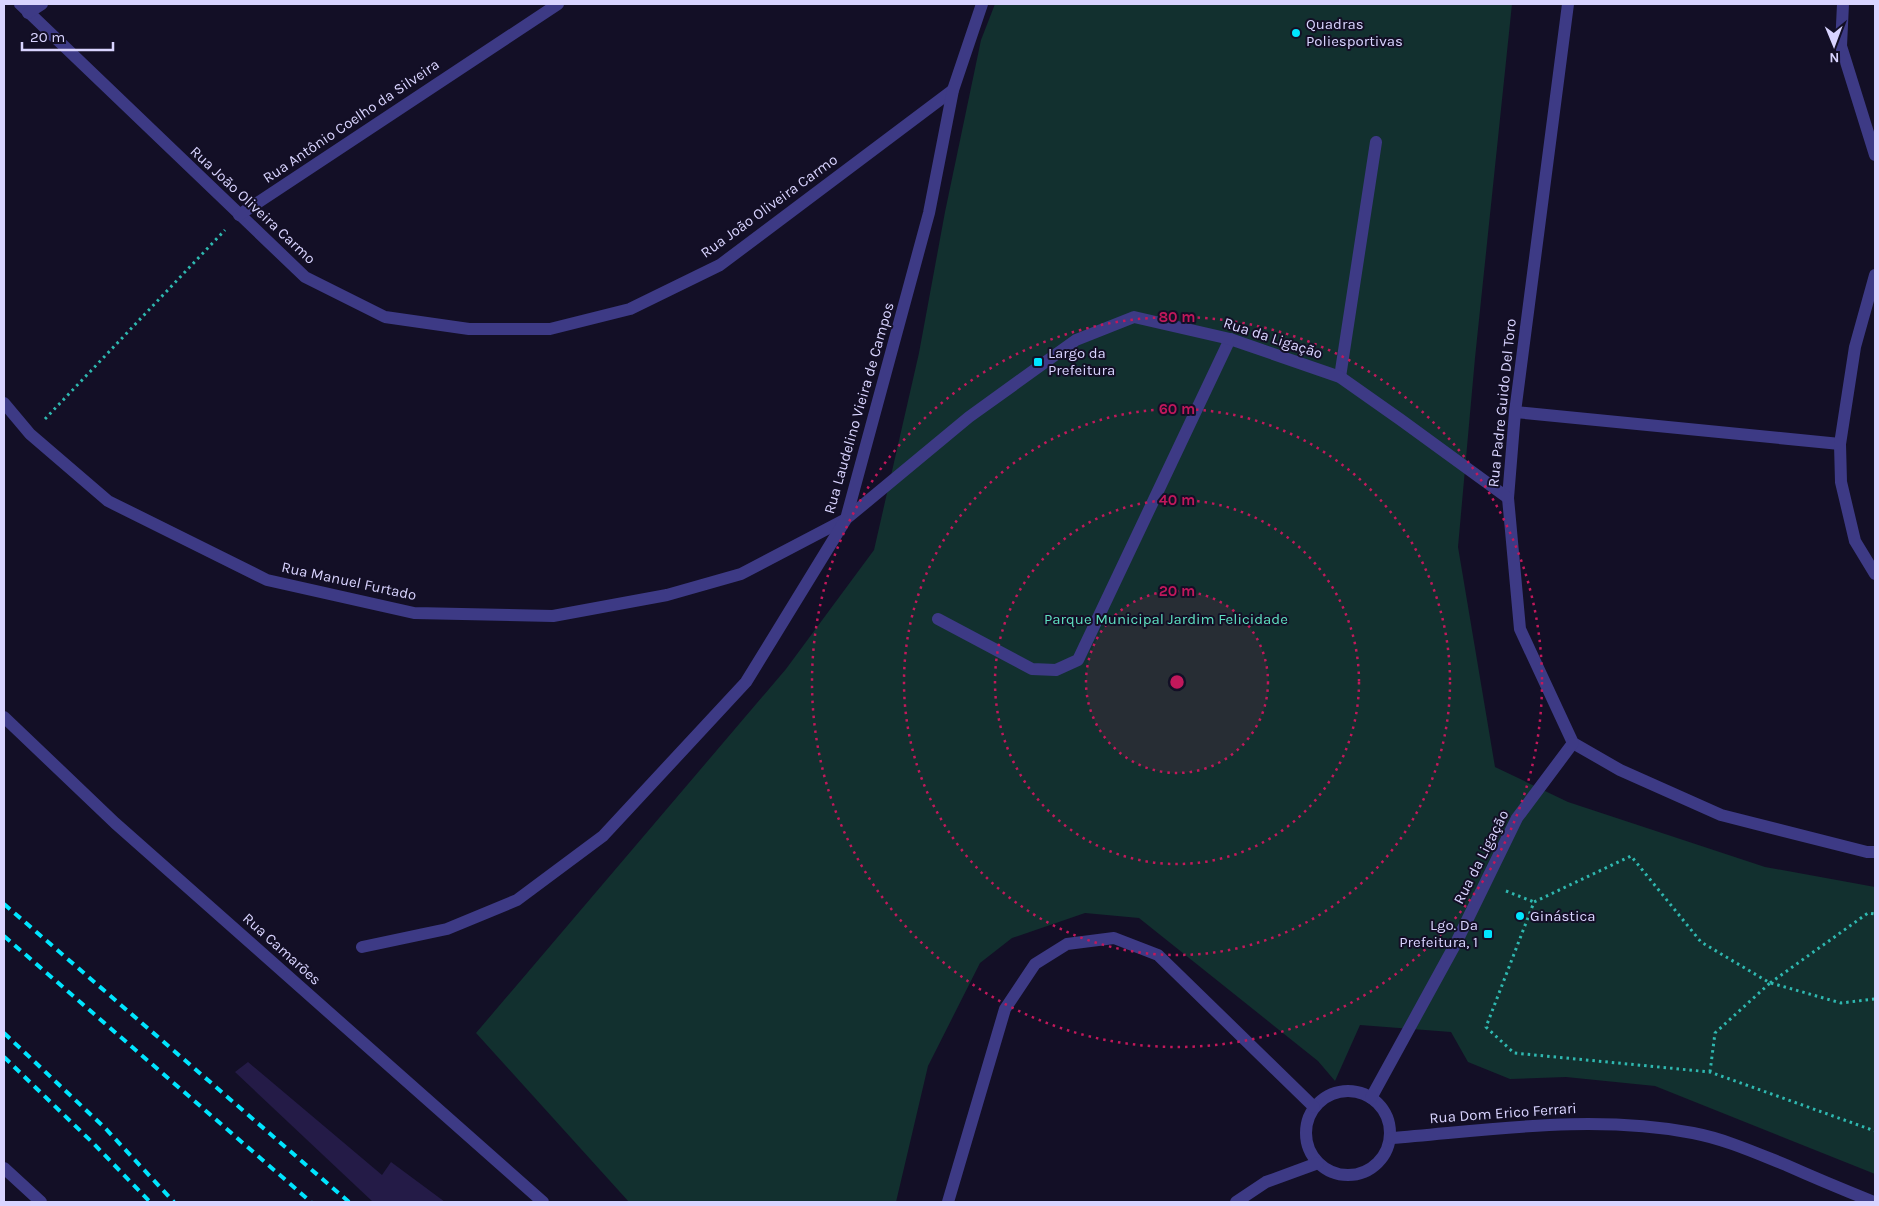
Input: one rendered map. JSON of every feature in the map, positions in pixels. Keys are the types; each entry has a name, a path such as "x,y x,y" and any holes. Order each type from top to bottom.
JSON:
{"street":[{"path":"24,8 42,4"},
{"name":"Rua Antônio Coelho da Silveira","path":"239,215 558,4"},
{"name":"Rua Laudelino Vieira de Campos","path":"362,947 447,929 517,900 603,836 746,682 846,519 929,212 953,90 982,4"},
{"name":"Rua Padre Guido Del Toro","path":"1568,4 1515,412 1508,498 1520,629 1573,743"},
{"path":"1843,4 1841,46 1875,155"},
{"name":"Rua João Oliveira Carmo","path":"24,8 305,277 385,317 469,329 550,329 630,309 720,265 953,90"},
{"path":"1340,378 1376,142"},
{"path":"1875,275 1855,347 1840,444 1841,482 1855,541 1875,574"},
{"name":"Rua da Ligação","path":"846,519 969,417 1076,340 1134,318 1230,338 1340,378 1508,498"},
{"path":"938,619 1032,668 1056,670 1078,660 1230,338"},
{"name":"Rua Manuel Furtado","path":"4,403 30,434 108,501 267,580 414,613 553,616 667,595 741,574 846,519"},
{"path":"1515,412 1840,444"},
{"name":"Rua Camarões","path":"4,717 115,823 543,1202"},
{"path":"1573,743 1620,770 1721,816 1868,852 1875,852"},
{"name":"Rua da Ligação","path":"1371,1098 1456,943 1517,818 1573,743"},
{"path":"948,1202 1005,1009 1035,964 1067,944 1114,938 1158,955 1314,1107"},
{"path":"1354,1092 1371,1098 1384,1110 1390,1124 1391,1138 1387,1152 1379,1162 1368,1170 1355,1174 1341,1174 1318,1163 1309,1150 1306,1134 1308,1116 1314,1107 1335,1093 1354,1092"},
{"name":"Rua Dom Erico Ferrari","path":"1391,1138 1535,1125 1582,1123 1640,1125 1695,1133 1745,1148 1874,1202"},
{"path":"1236,1202 1266,1182 1318,1163"},
{"path":"4,1168 41,1202"}],"path":[{"path":"30,434 239,215"},
{"path":"1875,999 1841,1003 1770,983 1702,942 1631,856 1534,902 1486,1026 1514,1053 1710,1072 1875,1132"},
{"path":"1485,883 1534,902"},
{"path":"1710,1072 1715,1033 1770,983 1868,913 1875,914"}],"green space":[{"name":"Parque Municipal Jardim Felicidade","path":"995,4 1512,4 1475,358 1458,547 1495,767 1568,802 1765,867 1875,887 1875,1174 1655,1086 1566,1077 1510,1079 1468,1062 1451,1032 1360,1025 1335,1081 1318,1061 1139,918 1085,913 1012,938 980,963 928,1066 896,1202 629,1202 476,1033 786,669 874,550 919,353 945,212 981,40"}],"building":[{"path":"248,1062 382,1175 391,1162 445,1202 373,1202 235,1072"}],"railway":[{"path":"4,904 349,1202"},
{"path":"4,936 311,1202"},
{"path":"4,1033 105,1128 174,1202"},
{"path":"4,1057 94,1144 150,1202"}],"place":[{"name":"Quadras Poliesportivas","path":"1296,33"},
{"name":"Largo da Prefeitura","path":"1038,362"},
{"name":"Ginástica","path":"1520,916"},
{"name":"Lgo. Da Prefeitura, 1","path":"1488,934"}]}
